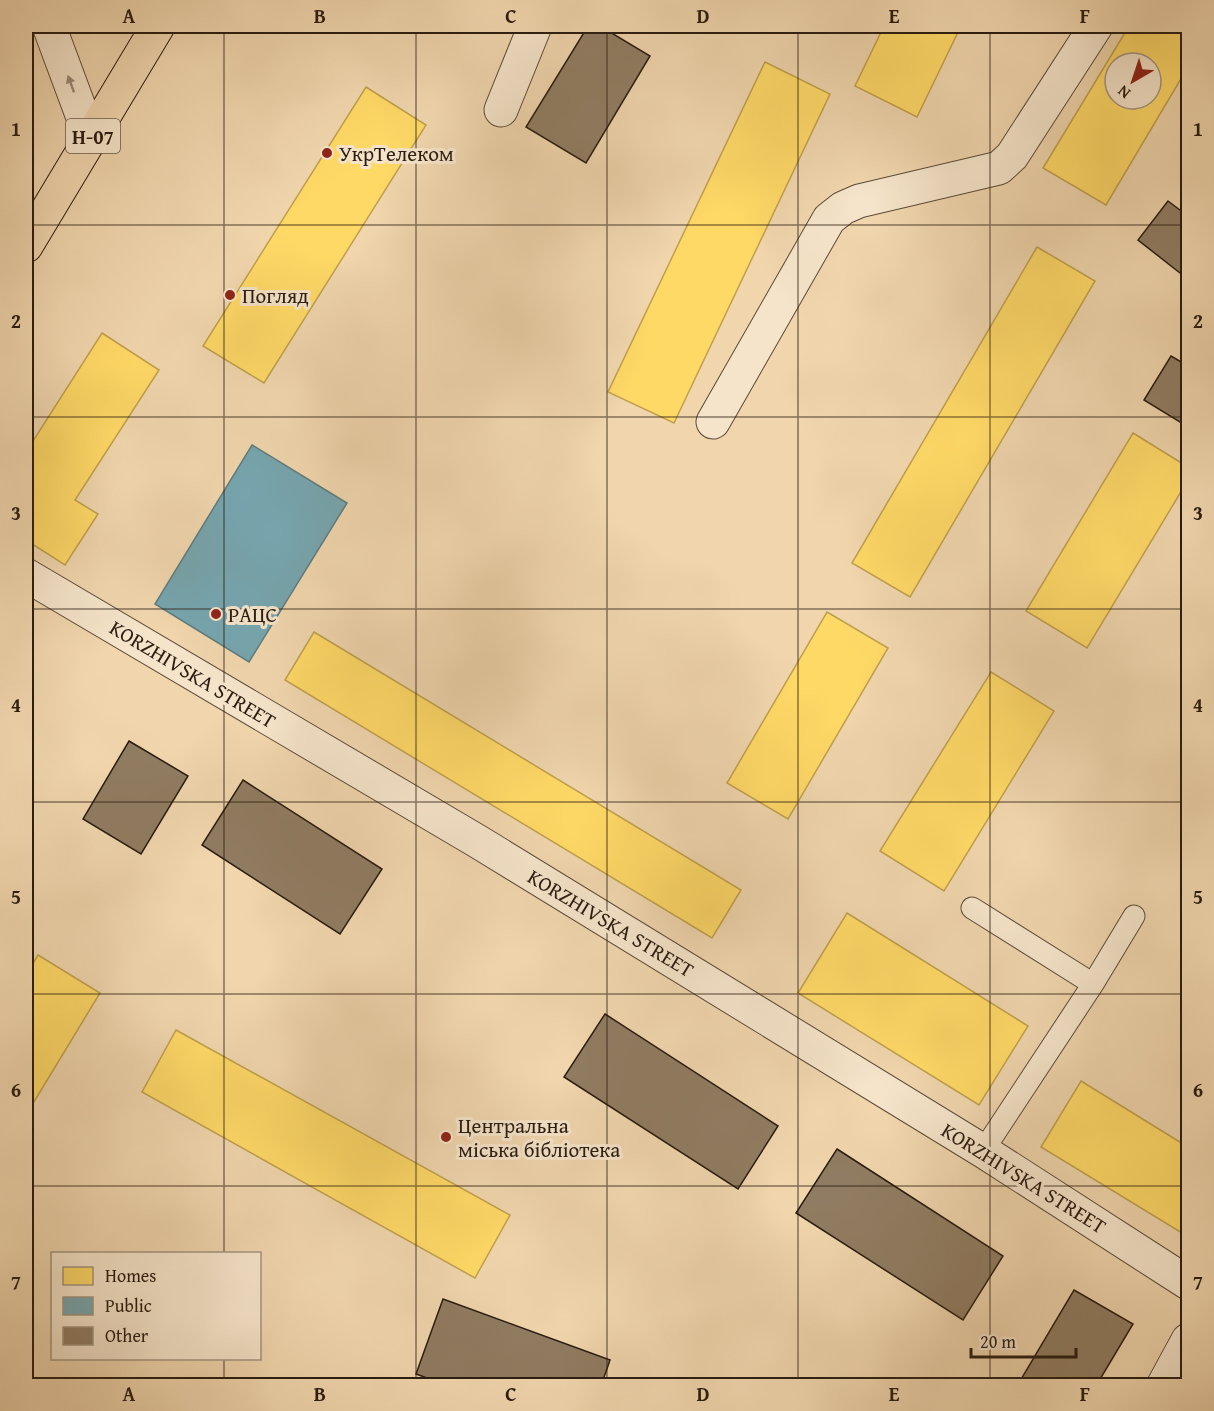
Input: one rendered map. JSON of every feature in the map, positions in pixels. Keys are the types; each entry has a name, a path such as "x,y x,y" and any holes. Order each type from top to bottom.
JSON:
{"main road":[{"name":"Н-07","path":"26,246 158,26"}],"street":[{"path":"49,26 91,139"},
{"path":"501,110 535,26"},
{"path":"713,422 829,219 843,208 859,201 999,168 1012,156 1096,26"},
{"name":"KORZHIVSKA STREET","path":"26,575 477,841 983,1151 1188,1283"},
{"path":"1163,1386 1188,1340"}],"lane":[{"path":"972,908 1093,984"},
{"path":"983,1151 1093,984 1134,916"}],"building: Homes":[{"path":"884,26 961,26 917,117 855,86"},
{"path":"1129,26 1172,26 1188,36 1188,67 1163,109 1163,51 1114,51"},
{"path":"765,62 830,94 674,423 608,392"},
{"path":"1103,69 1103,111 1162,111 1106,205 1043,168"},
{"path":"366,87 426,125 264,383 203,346"},
{"path":"1037,247 1095,281 910,597 852,563"},
{"path":"102,333 159,370 75,500 98,514 65,565 26,540 26,452"},
{"path":"1133,433 1188,467 1188,480 1087,648 1026,611"},
{"path":"827,612 888,648 788,819 727,783"},
{"path":"314,632 741,890 712,938 285,680"},
{"path":"991,672 1054,711 944,891 880,851"},
{"path":"847,913 1028,1026 979,1105 798,993"},
{"path":"38,955 100,993 26,1115 26,975"},
{"path":"176,1030 510,1215 475,1278 142,1092"},
{"path":"1081,1081 1188,1147 1188,1223 1182,1233 1041,1147"}],"building: Public":[{"path":"252,445 347,503 249,662 155,604"}],"building: Other":[{"path":"588,26 600,26 650,56 586,163 526,127"},
{"path":"1168,201 1188,216 1188,262 1180,273 1138,240"},
{"path":"1171,356 1188,366 1188,427 1144,400"},
{"path":"129,741 188,776 141,854 83,819"},
{"path":"243,780 382,869 340,934 202,845"},
{"path":"605,1014 778,1126 738,1189 564,1077"},
{"path":"837,1149 1003,1256 963,1320 796,1213"},
{"path":"1074,1290 1133,1324 1096,1386 1017,1386"},
{"path":"443,1299 610,1360 601,1386 449,1386 416,1374"}],"place":[{"name":"УкрТелеком","path":"327,153"},
{"name":"Погляд","path":"230,295"},
{"name":"РАЦС","path":"216,614"},
{"name":"Центральна міська бібліотека","path":"446,1137"}]}
